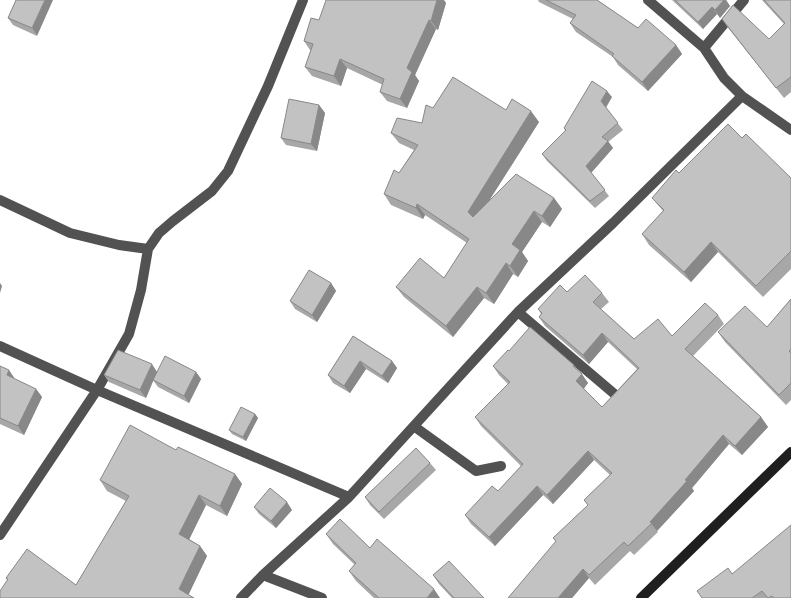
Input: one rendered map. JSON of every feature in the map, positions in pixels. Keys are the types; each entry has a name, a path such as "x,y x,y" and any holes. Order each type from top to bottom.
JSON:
{"main road":[{"path":"641,598 791,452"}],"street":[{"path":"0,535 97,390 129,334 141,290 148,249 160,233 173,221 212,191 228,171 268,86 303,0"},
{"path":"648,0 704,48 724,78 742,96 790,126"},
{"path":"704,48 744,0"},
{"path":"241,598 263,575 349,497 415,427 518,312 613,223 742,96"},
{"path":"0,200 70,233 119,245 148,249"},
{"path":"518,312 618,398"},
{"path":"0,346 97,390 349,497"},
{"path":"415,427 476,471 501,466"},
{"path":"263,575 322,598"}],"building":[{"path":"16,0 45,0 32,28 8,18"},
{"path":"326,0 437,0 431,21 429,20 407,68 412,72 400,99 380,92 384,79 340,59 334,76 305,67 313,44 304,41 311,18 319,20"},
{"path":"546,0 597,0 638,28 646,19 676,45 642,82 612,56 614,54 570,23 576,15"},
{"path":"675,0 724,0 715,10 712,7 698,22"},
{"path":"764,0 791,0 791,77 776,88 722,19 733,5 769,39 785,23"},
{"path":"453,77 506,110 512,99 531,111 468,212 473,217 516,174 554,198 542,216 534,211 512,244 520,250 510,266 506,263 486,293 477,287 446,326 396,287 420,258 444,278 469,239 417,204 416,208 384,194 394,170 399,173 418,145 391,133 397,118 422,123 426,105 433,108"},
{"path":"592,81 607,91 601,101 618,123 602,137 608,141 586,166 605,190 590,201 542,154 566,130 564,128"},
{"path":"289,99 319,105 311,144 281,138"},
{"path":"728,124 742,138 746,134 791,178 791,251 756,286 711,242 684,272 642,234 664,210 652,198 676,170 679,173"},
{"path":"309,270 331,283 312,315 290,301"},
{"path":"585,275 602,293 593,302 634,339 658,319 672,336 705,303 718,315 685,349 761,417 735,446 723,435 685,480 687,481 650,522 652,523 628,546 624,542 589,575 583,569 558,598 508,598 556,541 553,538 588,505 584,500 612,473 588,451 547,495 537,486 489,537 465,515 492,486 498,491 523,464 475,417 510,382 493,366 530,327 574,365 582,374 576,381 602,407 639,368 602,333 583,355 539,317 542,313 538,309 560,285 567,292"},
{"path":"791,299 791,349 789,351 791,353 791,383 779,395 718,332 745,306 767,327"},
{"path":"353,336 392,361 382,376 360,361 344,386 328,375"},
{"path":"118,350 152,364 140,390 104,375"},
{"path":"165,356 196,372 184,396 153,380"},
{"path":"0,366 9,370 7,375 36,389 18,426 0,418"},
{"path":"241,407 255,414 243,437 229,430"},
{"path":"130,425 176,450 178,447 235,474 220,506 199,495 179,534 200,546 179,589 194,598 0,598 0,591 8,579 6,578 27,549 76,585 129,496 100,480"},
{"path":"416,448 430,463 379,512 365,497"},
{"path":"270,488 287,502 271,521 254,507"},
{"path":"340,519 370,548 377,539 434,589 427,598 379,598 349,571 356,563 326,534"},
{"path":"791,525 791,598 774,598 772,596 768,598 762,591 752,598 702,598 697,591 728,568 732,574"},
{"path":"449,561 484,598 454,598 433,575"}]}
